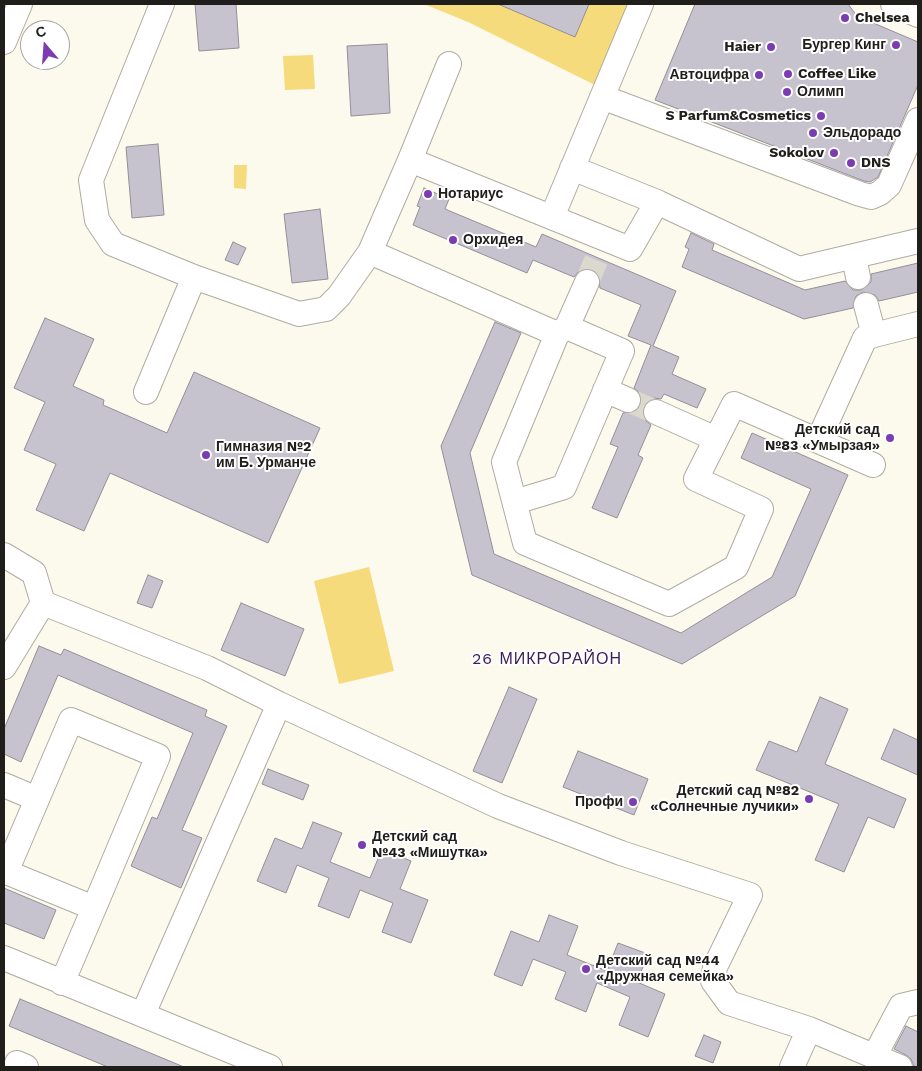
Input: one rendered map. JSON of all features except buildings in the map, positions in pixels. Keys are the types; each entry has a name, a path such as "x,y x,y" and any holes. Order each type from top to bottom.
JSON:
{"lane":[{"path":"6,31 20,4"},
{"path":"162,4 91,180 97,220 113,244 194,277 299,314 326,308 339,296 370,252 449,64"},
{"path":"552,217 641,4"},
{"path":"893,4 918,15"},
{"path":"602,97 871,197 880,193 889,185 918,120"},
{"path":"410,160 552,217 602,249 630,249 657,202"},
{"path":"572,168 657,202 800,268 856,267 918,241"},
{"path":"370,252 562,330 622,351 564,487 514,502"},
{"path":"146,392 194,277"},
{"path":"587,282 562,330 504,462 525,542 669,604 736,567 761,508 696,479 734,404 873,465"},
{"path":"866,305 874,335"},
{"path":"818,441 865,338 918,324"},
{"path":"605,390 628,400"},
{"path":"656,412 716,439"},
{"path":"4,555 34,573 43,603 4,667"},
{"path":"43,603 208,668 279,704 498,806 621,853 750,895 716,967 713,981 729,1003 809,1029 900,1067"},
{"path":"144,1014 279,704"},
{"path":"62,983 94,908 158,756 71,720 6,872 94,908"},
{"path":"4,785 37,799"},
{"path":"4,958 270,1067"},
{"path":"874,1057 901,1006 918,1002"},
{"path":"792,1067 809,1029"}],"shaded area":[{"path":"424,4 638,4 603,89 468,22"},
{"path":"313,55 315,89 285,90 283,56"},
{"path":"234,165 247,165 246,189 234,188"},
{"path":"369,567 394,671 339,684 314,581"}],"tunnel":[{"path":"587,282 597,258"},
{"path":"628,400 656,412"}],"place":[{"name":"Chelsea","path":"845,18"},
{"name":"Бургер Кинг","path":"896,45"},
{"name":"Haier","path":"771,47"},
{"name":"Coffee Like","path":"788,74"},
{"name":"Автоцифра","path":"759,75"},
{"name":"Олимп","path":"787,92"},
{"name":"S Parfum&Cosmetics","path":"821,116"},
{"name":"Эльдорадо","path":"813,133"},
{"name":"Sokolov","path":"834,153"},
{"name":"DNS","path":"851,163"},
{"name":"Нотариус","path":"428,194"},
{"name":"Орхидея","path":"453,240"},
{"name":"Детский сад №83 «Умырзая»","path":"890,438"},
{"name":"Гимназия №2 им Б. Урманче","path":"206,455"},
{"name":"Детский сад №82 «Солнечные лучики»","path":"809,799"},
{"name":"Профи","path":"633,802"},
{"name":"Детский сад №43 «Мишутка»","path":"362,845"},
{"name":"Детский сад №44 «Дружная семейка»","path":"586,969"}],"district":[{"name":"26 МИКРОРАЙОН","path":"547,659"}]}
